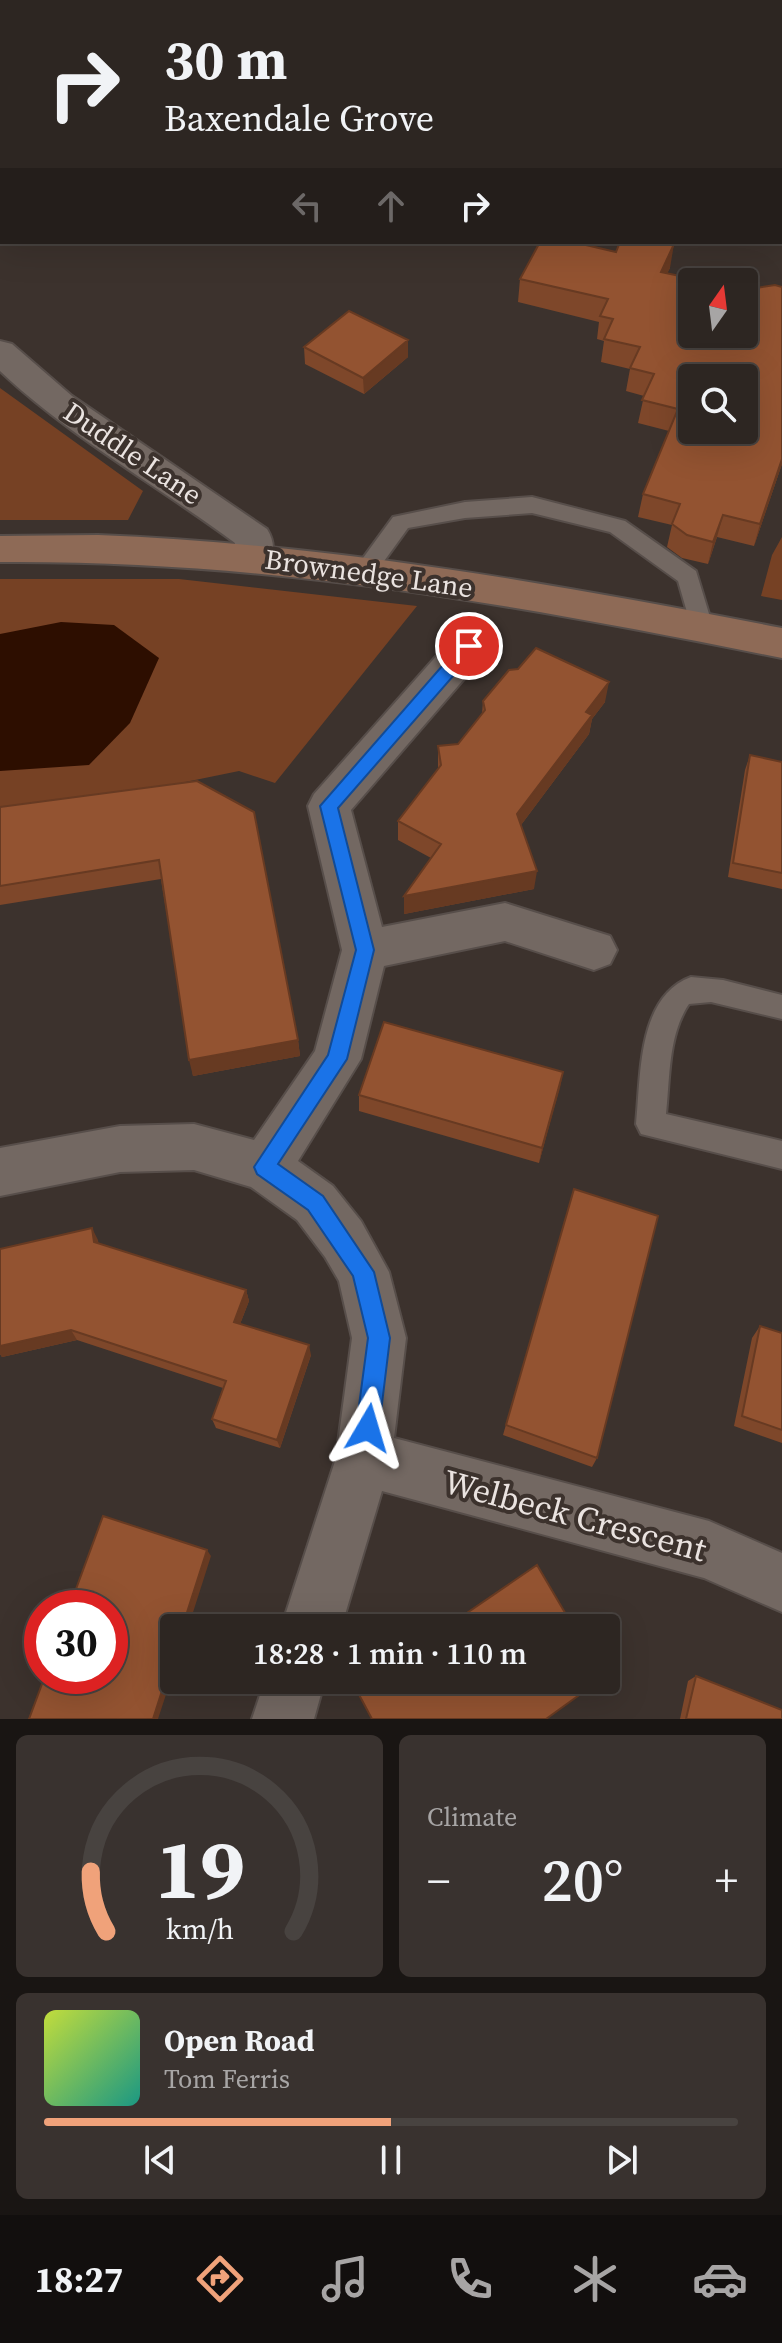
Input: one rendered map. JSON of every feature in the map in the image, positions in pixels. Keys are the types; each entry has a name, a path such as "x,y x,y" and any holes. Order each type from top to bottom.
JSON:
{"main road":[{"name":"Brownedge Lane","path":"0,549 141,547 366,569 782,643"}],"street":[{"name":"Duddle Lane","path":"0,352 25,378 100,433 254,538 254,557"},
{"path":"265,1167 337,1059 365,950 329,806 469,646"},
{"path":"365,950 505,922 594,950"},
{"path":"0,1172 120,1149 194,1147 265,1167 315,1203 363,1272 379,1338 364,1458 315,1614"},
{"name":"Welbeck Crescent","path":"364,1458 709,1550 782,1583"},
{"path":"283,1719 291,1694"}],"lane":[{"path":"366,569 401,522 465,510 532,505 617,526 688,577 701,627"},
{"path":"782,1007 691,989 670,1005 651,1124 782,1155"}],"shaded area":[{"path":"0,388 143,491 128,520 0,520"},
{"path":"782,537 782,600 761,596 772,555"},
{"path":"0,579 179,579 417,606 275,783 239,771 112,797 0,814"},
{"path":"61,622 114,625 159,658 130,723 89,765 0,771 0,634"}],"building":[{"path":"539,244 582,244 616,252 619,244 674,244 661,272 678,276 678,348 758,348 758,288 782,287 782,459 760,524 723,515 713,542 687,535 672,524 680,504 643,494 678,409 642,400 654,374 630,368 640,347 604,339 613,319 600,316 608,299 520,279"},
{"path":"349,311 408,340 363,378 304,347"},
{"path":"536,648 609,682 586,712 592,715 517,814 537,871 404,896 441,844 398,821 441,765 438,746 458,744 485,710 483,701 509,670 518,669"},
{"path":"750,755 782,762 782,873 733,863"},
{"path":"197,781 254,812 298,1040 189,1060 159,860 0,886 0,807"},
{"path":"384,1022 563,1072 542,1148 359,1095"},
{"path":"574,1189 658,1216 597,1458 506,1425"},
{"path":"92,1228 94,1242 246,1290 234,1322 309,1345 277,1440 212,1419 226,1381 71,1330 0,1346 0,1249"},
{"path":"760,1326 782,1333 782,1430 742,1416"},
{"path":"103,1516 207,1550 186,1614 160,1614 161,1694 153,1719 29,1719 38,1694 128,1694 128,1590 76,1590"},
{"path":"537,1565 566,1614 465,1614"},
{"path":"696,1676 782,1710 782,1719 686,1719"},
{"path":"359,1694 581,1694 546,1719 372,1719"}],"route":[{"path":"368,1428 379,1338 363,1272 343,1239 315,1203 265,1167 337,1059 365,950 329,806 469,646"}]}
